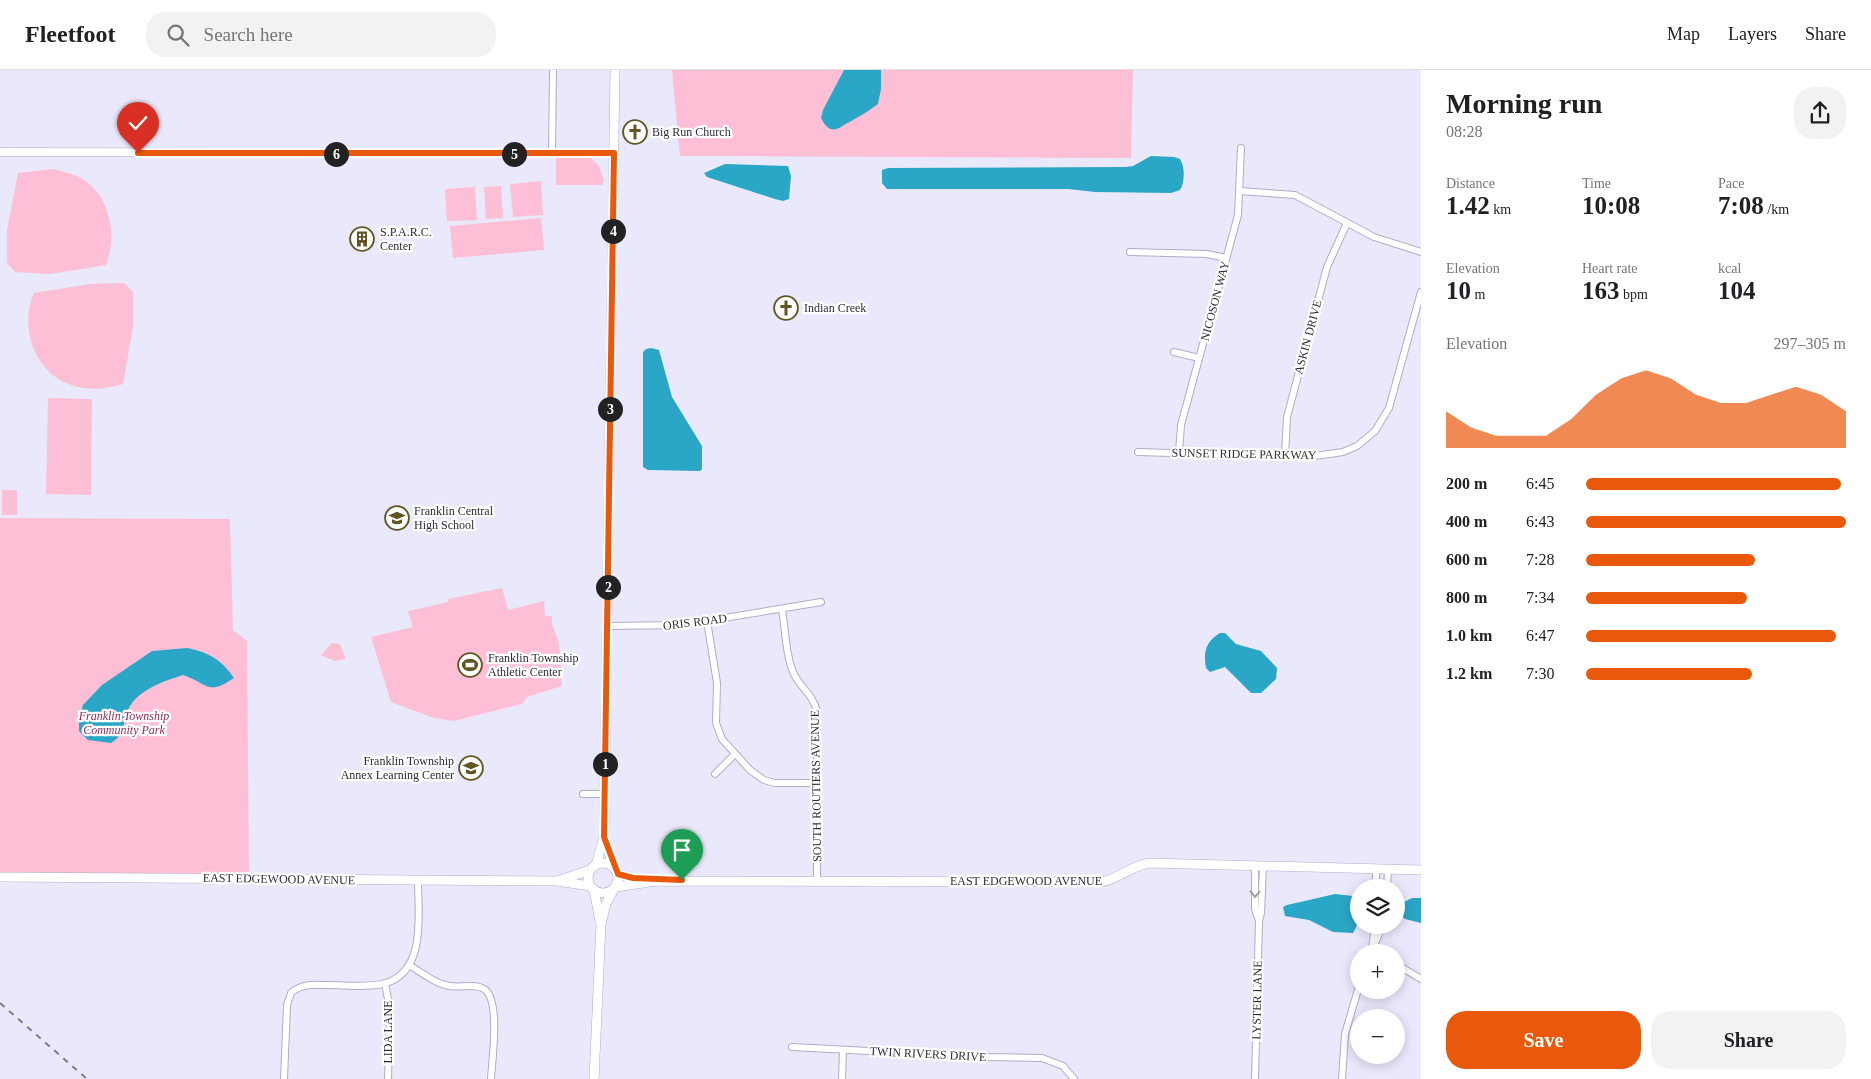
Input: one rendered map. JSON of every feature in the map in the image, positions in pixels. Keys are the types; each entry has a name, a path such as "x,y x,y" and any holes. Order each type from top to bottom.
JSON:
{"main road":[{"path":"601,924 588,878 604,837 615,70"},
{"path":"594,1079 601,924 606,903 615,888 616,870 604,837"},
{"name":"EAST EDGEWOOD AVENUE","path":"656,881 1101,882 1114,878 1134,866 1150,862 1421,870"},
{"path":"557,881 606,863 633,878 656,881"},
{"name":"EAST EDGEWOOD AVENUE","path":"0,876 557,881"},
{"path":"557,881 592,888 604,893 615,888 656,881"}],"street":[{"path":"552,153 553,70"},
{"name":"NICOSON WAY","path":"1179,453 1181,425 1238,215 1241,148"},
{"path":"0,152 482,155 614,153"},
{"path":"1239,192 1294,194 1374,238 1421,252"},
{"name":"ASKIN DRIVE","path":"1285,456 1287,417 1324,277 1329,260 1347,223"},
{"path":"1130,252 1207,254 1226,258"},
{"name":"SUNSET RIDGE PARKWAY","path":"1138,452 1320,456 1343,452 1357,446 1375,431 1389,408 1421,292"},
{"path":"1174,352 1199,358"},
{"name":"ORIS ROAD","path":"607,626 666,627 821,602"},
{"name":"SOUTH ROUTIERS AVENUE","path":"782,609 792,669 795,677 810,694 816,710 817,881"},
{"path":"707,621 717,683 717,729 722,739 756,776 769,782 817,783"},
{"path":"715,774 735,754"},
{"path":"583,794 605,794"},
{"name":"LYSTER LANE","path":"1254,1079 1259,921 1262,909 1259,866"},
{"path":"1376,868 1376,879"},
{"path":"1387,879 1388,869"},
{"path":"418,880 417,943 409,965 435,981 450,986 479,987 490,995 494,1008 491,1079"},
{"name":"LIDA LANE","path":"388,1079 390,1007 385,983 397,976 409,965"},
{"path":"1405,970 1421,980"},
{"path":"284,1079 287,1005 291,993 306,984 374,985 385,983"},
{"path":"1342,1079 1345,1034 1355,999"},
{"name":"TWIN RIVERS DRIVE","path":"792,1047 982,1057 1042,1058 1063,1066 1074,1079"},
{"path":"842,1079 843,1050"}],"green space":[{"path":"672,70 1133,70 1131,158 680,156"},
{"path":"556,158 591,158 599,166 604,181 602,185 556,185"},
{"path":"54,169 77,176 88,183 104,203 111,228 110,253 106,265 50,274 15,272 7,263 7,230 18,173"},
{"path":"541,181 543,215 513,217 510,184"},
{"path":"501,186 503,218 486,219 484,187"},
{"path":"475,187 477,220 447,221 445,189"},
{"path":"541,218 544,250 453,258 450,226"},
{"path":"124,283 133,292 133,327 123,384 104,388 84,388 68,384 55,376 44,366 30,339 28,324 29,308 34,293 90,284"},
{"path":"48,398 92,399 91,495 46,494"},
{"path":"2,490 17,490 17,515 2,515"},
{"name":"Franklin Township Community Park","path":"0,518 230,519 233,630 247,641 249,878 0,872"},
{"name":"Franklin Township Athletic Center","path":"502,588 508,610 544,601 545,616 552,616 552,624 559,643 562,686 527,697 522,704 454,721 434,718 391,702 371,637 413,627 408,611 448,602 448,599"},
{"path":"332,643 340,644 346,659 335,661 321,655"}],"water":[{"path":"844,70 881,70 881,89 878,104 840,128 833,129 829,128 821,118 823,110"},
{"path":"1151,156 1180,159 1184,174 1180,190 1171,193 1095,192 1068,189 887,189 882,183 882,170 888,168 1126,167 1133,166"},
{"path":"725,164 788,166 791,176 789,199 783,201 775,199 707,177 704,173"},
{"path":"651,348 659,350 672,397 702,446 702,469 700,471 648,470 643,467 643,352"},
{"path":"1220,633 1225,633 1236,644 1261,651 1277,668 1276,679 1261,693 1251,693 1225,667 1210,672 1206,668 1205,652 1211,640"},
{"path":"187,648 214,658 225,666 234,678 218,686 208,687 183,675 152,687 132,703 122,732 111,743 88,740 79,731 79,719 83,705 102,685 152,651"},
{"path":"1335,894 1350,896 1350,933 1333,932 1309,920 1285,916 1283,907"},
{"path":"1412,898 1421,898 1421,923 1405,919 1405,902"}],"railway":[{"path":"0,1003 87,1079"}],"place":[{"name":"Big Run Church","path":"635,132"},
{"name":"S.P.A.R.C. Center","path":"362,239"},
{"name":"Indian Creek","path":"786,308"},
{"name":"Franklin Central High School","path":"397,518"},
{"name":"Franklin Township Athletic Center","path":"470,665"},
{"name":"Franklin Township Annex Learning Center","path":"471,768"}],"route":[{"path":"138,153 482,155 614,153 604,837 618,874 656,881 682,880"}]}
